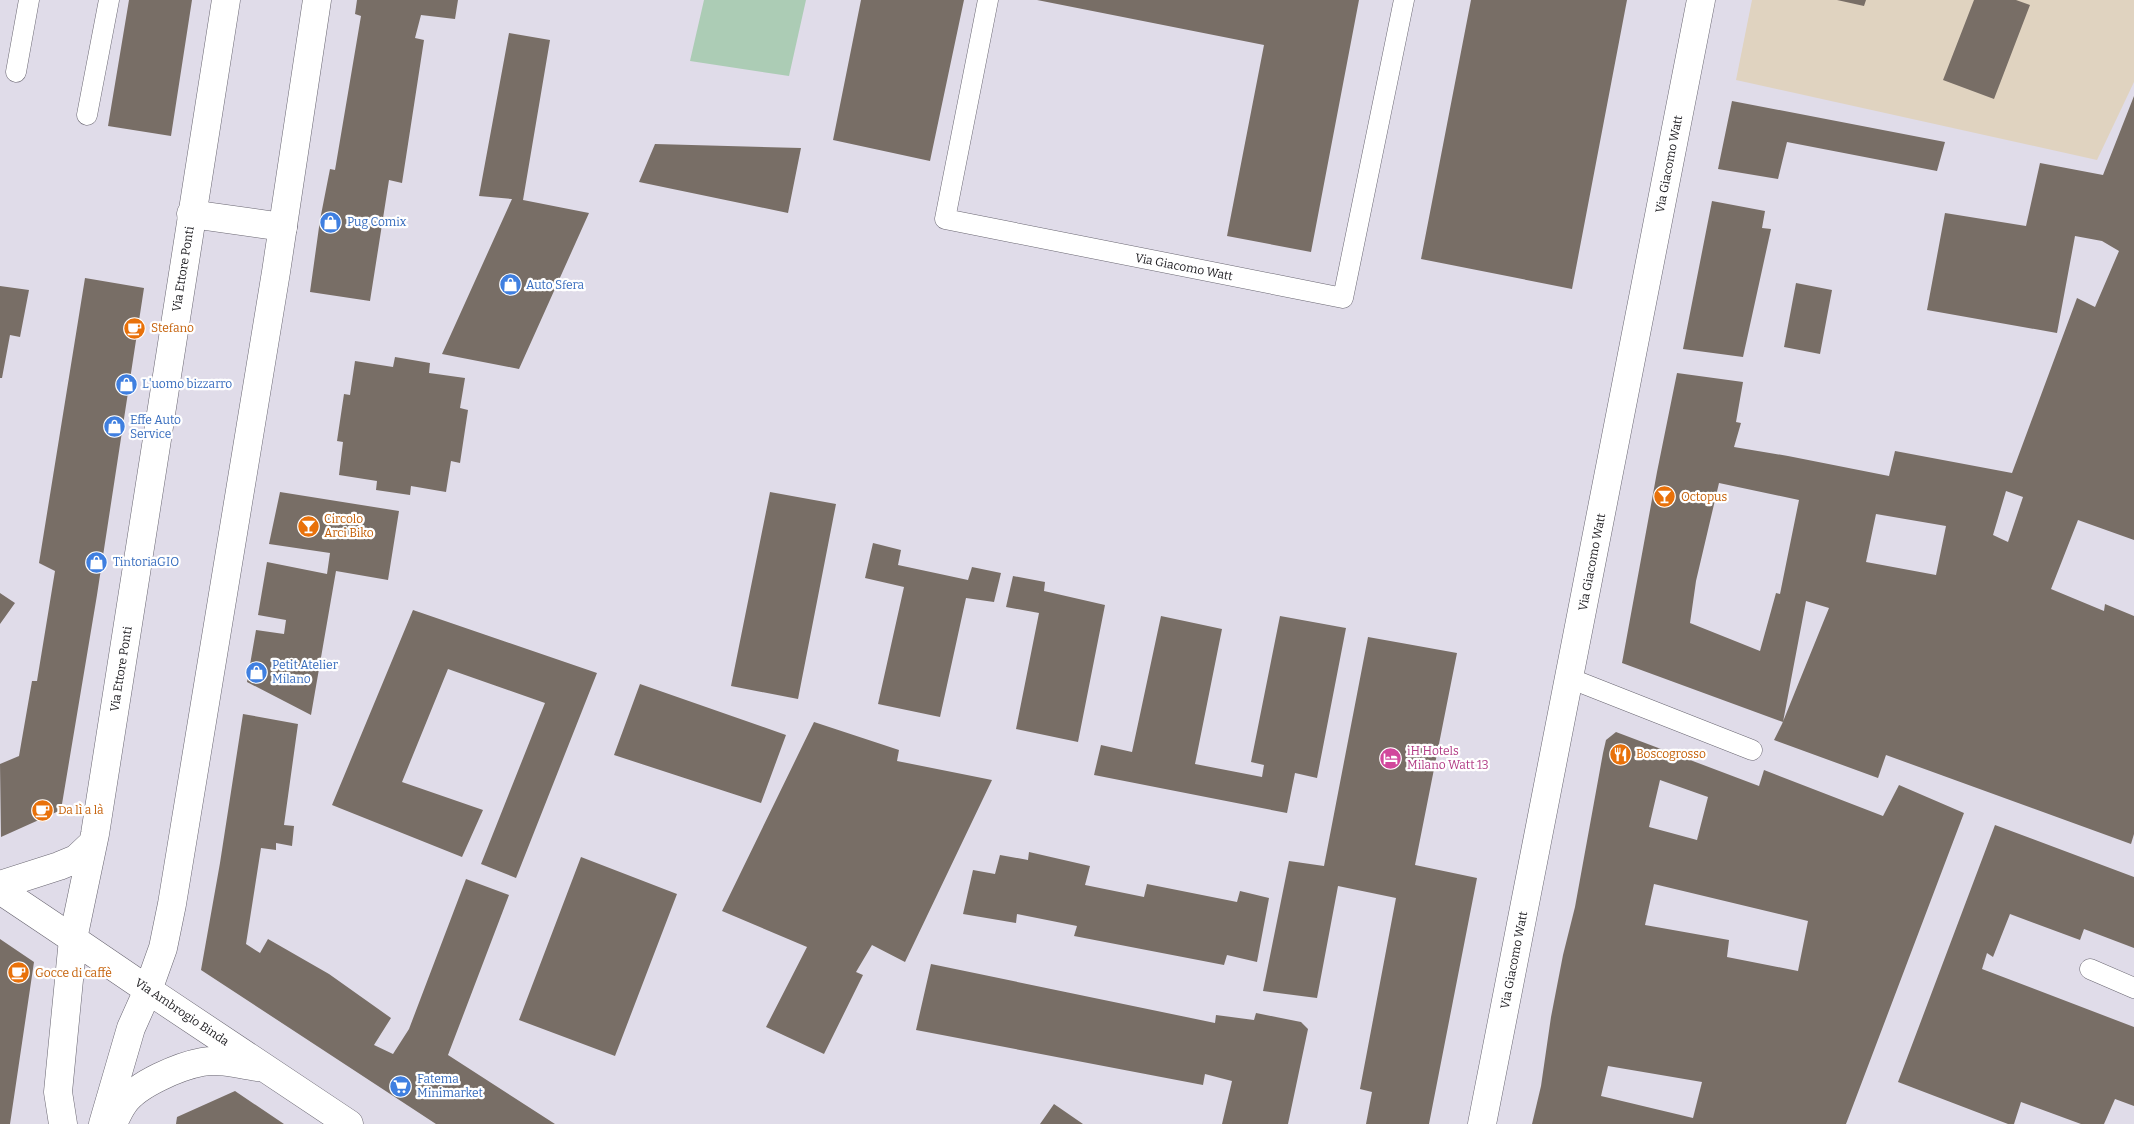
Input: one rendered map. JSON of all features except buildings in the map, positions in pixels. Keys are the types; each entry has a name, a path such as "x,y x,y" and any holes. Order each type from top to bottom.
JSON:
{"street":[{"name":"Via Ettore Ponti","path":"64,1124 58,1092 73,939 92,843 226,0"},
{"path":"103,1124 131,1028 148,990 163,948 172,904 283,226 317,0"},
{"name":"Via Giacomo Watt","path":"1482,1124 1701,0"},
{"name":"Via Ettore Ponti","path":"192,214 283,226"},
{"path":"0,886 76,859 92,843"},
{"name":"Via Ambrogio Binda","path":"0,890 348,1124"},
{"name":"Via Ambrogio Binda","path":"113,1124 124,1102 143,1085 181,1069 202,1062 226,1062 263,1068"}],"lane":[{"path":"16,72 29,0"},
{"path":"86,115 109,0"},
{"name":"Via Giacomo Watt","path":"988,0 945,219 1343,298 1404,0"},
{"path":"1569,678 1752,750"},
{"path":"2090,969 2134,988"}],"shaded area":[{"path":"1752,0 2134,0 2134,82 2097,160 1736,80"}],"green space":[{"path":"704,0 806,0 789,76 690,61"}],"place":[{"name":"Pug Comix","path":"331,222"},
{"name":"Auto Sfera","path":"510,285"},
{"name":"Stefano","path":"135,328"},
{"name":"L'uomo bizzarro","path":"126,384"},
{"name":"Effe Auto Service","path":"114,427"},
{"name":"Octopus","path":"1665,497"},
{"name":"Circolo Arci Biko","path":"308,526"},
{"name":"TintoriaGIO","path":"97,562"},
{"name":"Petit Atelier Milano","path":"256,672"},
{"name":"Boscogrosso","path":"1620,754"},
{"name":"iH Hotels Milano Watt 13","path":"1391,758"},
{"name":"Da lì a là","path":"42,810"},
{"name":"Gocce di caffè","path":"19,973"},
{"name":"Fatema Minimarket","path":"401,1086"}]}
